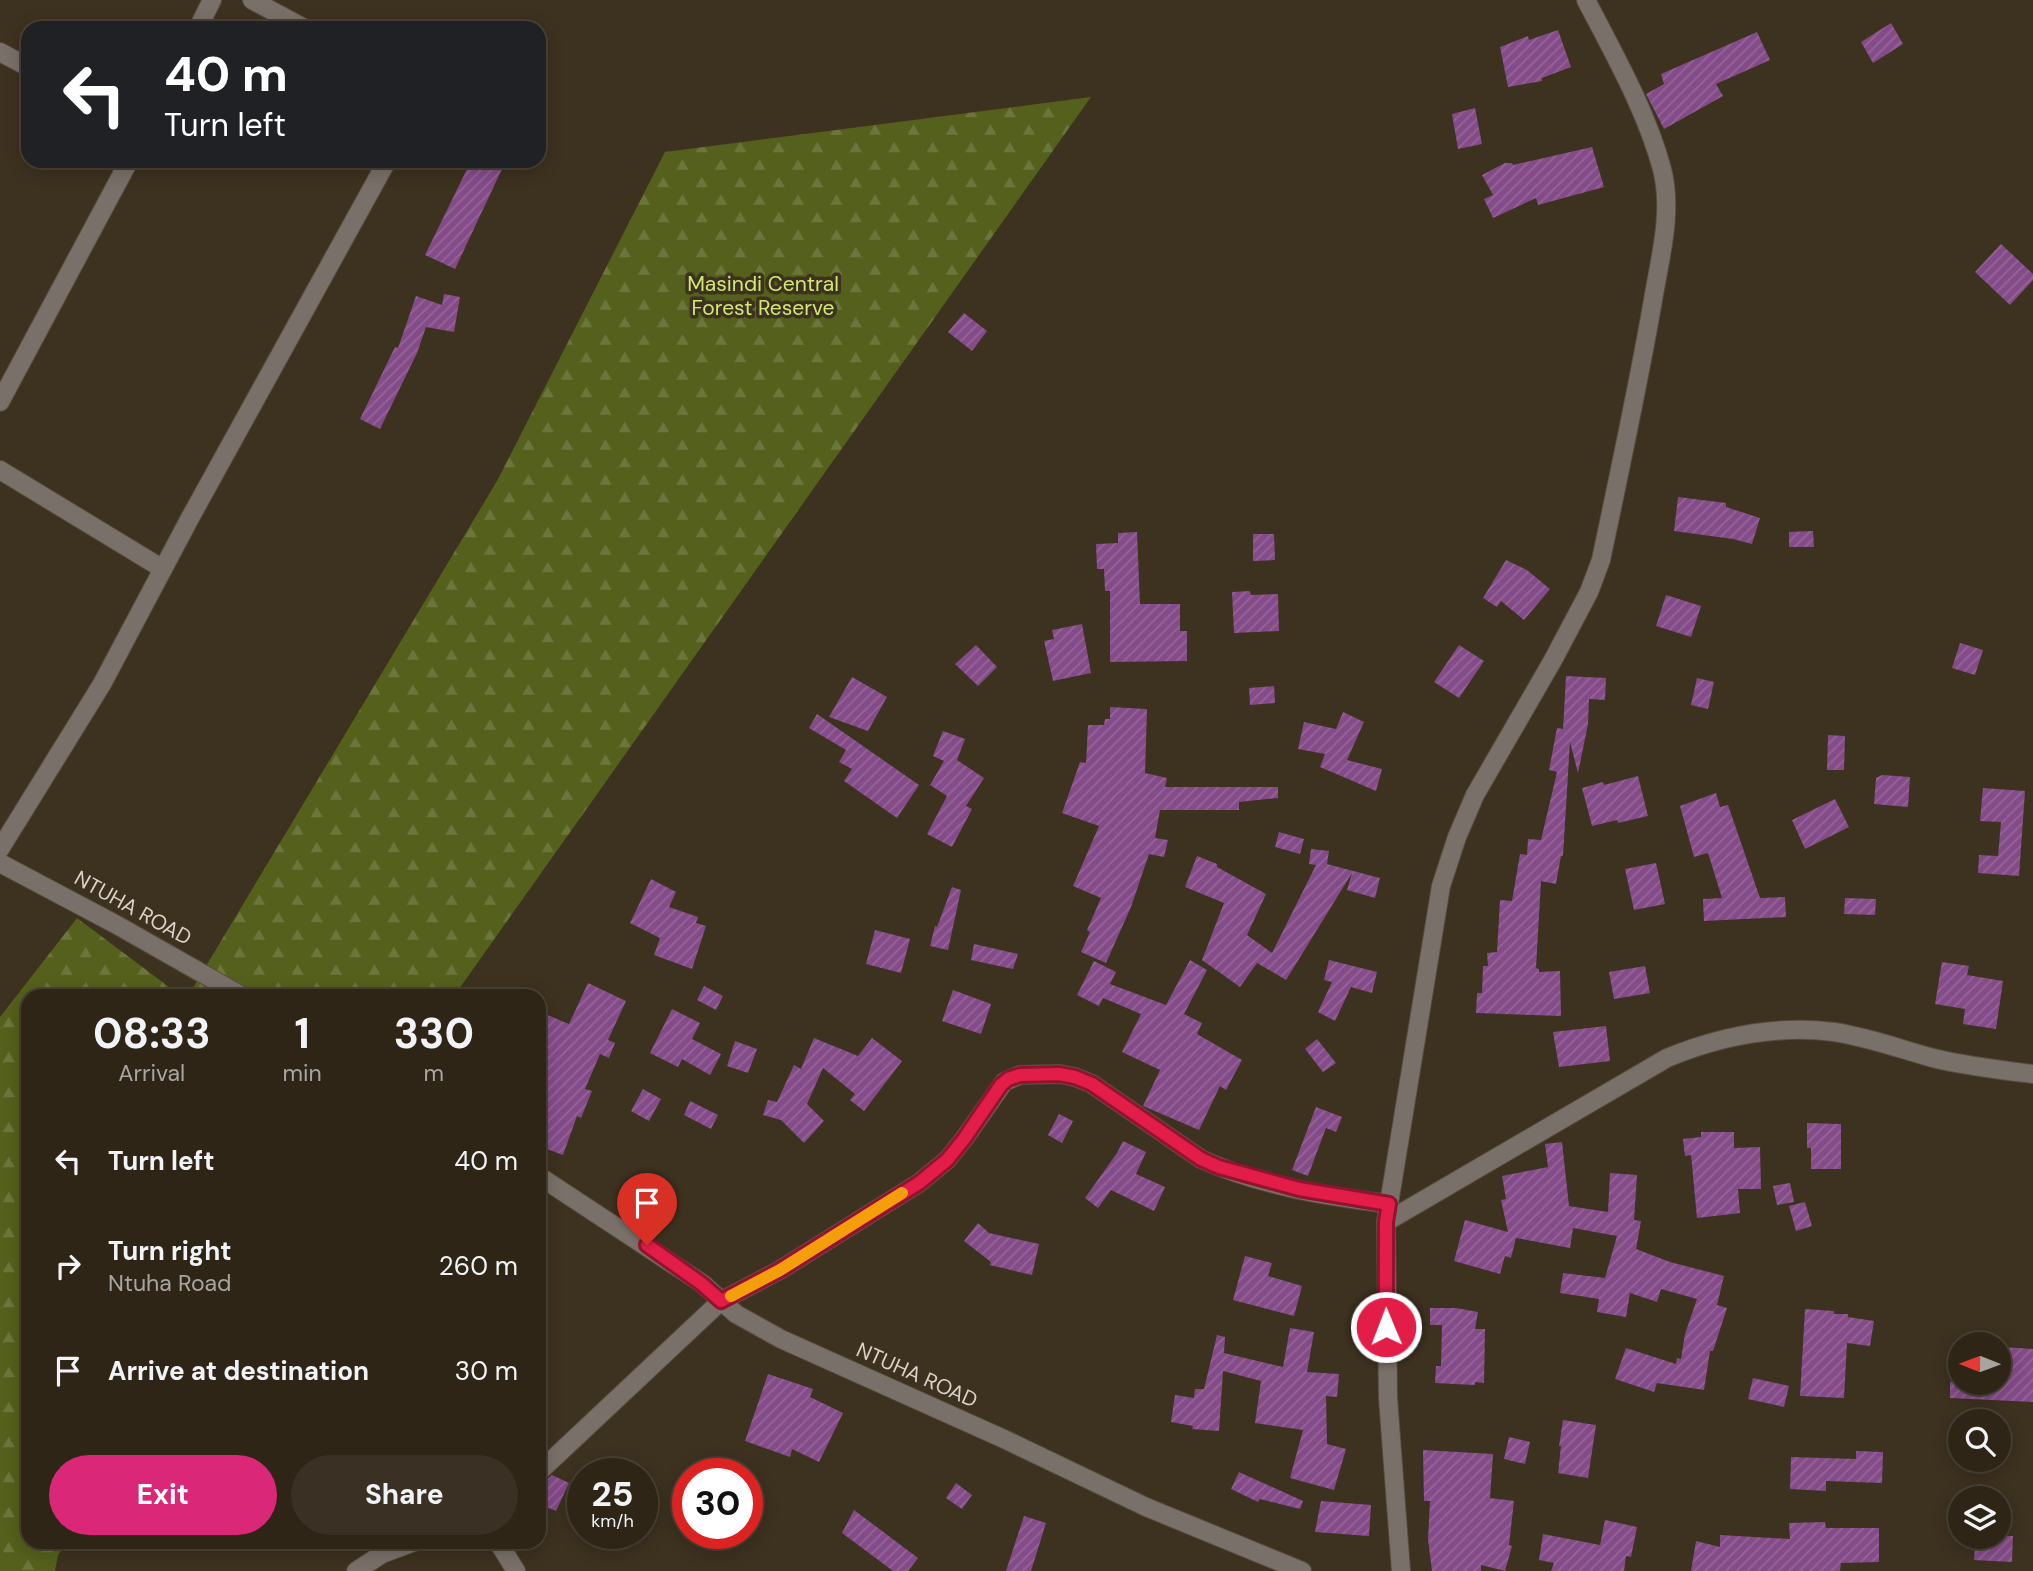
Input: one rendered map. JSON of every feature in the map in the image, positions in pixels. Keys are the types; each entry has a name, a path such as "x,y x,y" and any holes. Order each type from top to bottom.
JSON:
{"street":[{"path":"202,21 212,0"},
{"path":"253,0 291,21"},
{"path":"1401,1571 1388,1398 1388,1213 1441,886 1457,837 1475,795 1553,660 1589,592 1601,560 1646,344 1662,244 1667,201 1662,169 1636,99 1586,0"},
{"path":"0,52 21,63"},
{"path":"0,402 125,168"},
{"path":"0,849 102,684 383,168"},
{"path":"0,470 163,569"},
{"name":"NTUHA ROAD","path":"0,863 230,989"},
{"path":"546,1465 721,1301 780,1270 919,1183 947,1160 1001,1085 1020,1075 1059,1074 1075,1077 1092,1084 1201,1159 1219,1167 1388,1213 1667,1058 1731,1037 1804,1030 1834,1032 1934,1058 2033,1074"},
{"name":"NTUHA ROAD","path":"546,1180 647,1245 702,1284 736,1314 781,1339 1004,1439 1146,1507 1302,1571"},
{"path":"356,1571 382,1554 395,1549"},
{"path":"502,1549 516,1571"}],"green space":[{"name":"Masindi Central Forest Reserve","path":"1091,97 459,989 192,989 497,481 665,152"},
{"path":"77,918 172,989 22,989"},
{"path":"21,990 21,1549 63,1549 58,1555 55,1571 0,1571 0,1017"}],"building":[{"path":"1891,23 1903,44 1873,63 1861,42"},
{"path":"1558,30 1571,67 1542,78 1542,81 1508,87 1500,47 1528,36 1529,40"},
{"path":"1757,32 1770,60 1716,84 1723,96 1664,129 1646,94 1664,84 1661,74"},
{"path":"1475,108 1482,144 1458,149 1452,114"},
{"path":"1592,147 1604,187 1538,205 1536,198 1493,218 1484,199 1493,195 1482,175 1505,163 1513,165"},
{"path":"468,168 502,169 455,269 425,255"},
{"path":"2001,244 2033,274 2033,280 2010,305 1975,272"},
{"path":"444,294 460,297 454,332 426,327 417,353 380,429 360,419 395,347 398,348 416,296 442,305"},
{"path":"964,313 987,331 972,351 948,332"},
{"path":"1678,497 1726,503 1726,507 1760,518 1752,544 1674,531"},
{"path":"1813,531 1814,547 1789,547 1789,532"},
{"path":"1137,532 1140,604 1180,604 1180,631 1187,631 1187,661 1110,662 1110,591 1105,591 1104,569 1097,569 1096,544 1118,543 1118,533"},
{"path":"1253,534 1274,534 1275,560 1253,561"},
{"path":"1506,560 1527,570 1550,589 1524,620 1501,601 1497,607 1483,598"},
{"path":"1250,591 1251,595 1278,594 1279,631 1234,633 1232,592"},
{"path":"1666,595 1701,606 1691,637 1656,626"},
{"path":"1082,624 1091,673 1053,681 1044,641 1054,639 1052,630"},
{"path":"1960,643 1983,650 1975,675 1952,668"},
{"path":"976,645 997,667 978,686 955,664"},
{"path":"1459,645 1484,661 1459,698 1434,682"},
{"path":"1566,676 1606,678 1605,700 1589,699 1588,724 1578,773 1570,742 1563,856 1556,884 1541,881 1536,968 1539,972 1560,971 1561,1016 1476,1013 1477,993 1482,993 1483,966 1488,966 1487,953 1497,952 1500,900 1512,901 1520,854 1527,855 1528,839 1541,840 1557,772 1549,770 1557,728 1563,729"},
{"path":"852,677 887,697 868,731 829,717"},
{"path":"1697,678 1714,682 1708,709 1691,705"},
{"path":"1274,686 1275,703 1250,705 1249,688"},
{"path":"1110,707 1147,709 1145,773 1167,778 1165,787 1278,787 1278,798 1239,802 1239,810 1160,810 1155,838 1168,840 1164,857 1149,854 1131,907 1106,963 1081,952 1101,898 1073,886 1099,826 1062,813 1080,762 1086,763 1088,725 1104,725 1105,719 1110,719"},
{"path":"1343,712 1364,722 1347,760 1382,769 1376,791 1320,767 1325,754 1298,749 1304,722 1336,729"},
{"path":"817,714 919,785 897,818 844,781 852,769 839,762 846,750 809,728"},
{"path":"943,731 965,739 957,760 984,778 966,806 972,809 952,847 927,834 947,796 930,785 944,761 933,756"},
{"path":"1828,735 1845,736 1844,770 1827,770"},
{"path":"1882,775 1910,777 1908,807 1874,804 1876,778"},
{"path":"1638,776 1648,816 1592,826 1582,788"},
{"path":"1983,788 2025,791 2019,876 1978,873 1979,855 1998,856 2001,822 1980,821"},
{"path":"1716,793 1720,807 1728,805 1760,898 1785,897 1786,917 1704,921 1703,899 1722,898 1708,853 1694,857 1680,806"},
{"path":"1835,799 1849,827 1805,849 1792,820"},
{"path":"1279,832 1304,839 1300,854 1275,847"},
{"path":"1311,849 1329,851 1327,864 1380,878 1375,898 1347,890 1352,873 1286,980 1257,963 1240,987 1202,960 1224,903 1185,887 1197,856 1217,864 1217,867 1266,894 1247,935 1272,953 1316,865 1309,864"},
{"path":"1656,863 1665,904 1634,910 1625,869"},
{"path":"651,879 676,892 669,907 698,917 696,923 706,926 692,969 654,955 660,938 630,923"},
{"path":"952,887 961,890 948,950 930,946 935,926 937,927"},
{"path":"1845,898 1876,899 1875,915 1844,914"},
{"path":"875,930 910,939 901,973 866,964"},
{"path":"974,944 1018,954 1013,969 971,960"},
{"path":"1190,960 1207,970 1184,1014 1202,1023 1197,1034 1242,1060 1226,1090 1220,1086 1199,1130 1143,1106 1160,1070 1122,1052 1141,1014 1103,998 1099,1006 1077,995 1094,961 1116,972 1110,984 1166,1005"},
{"path":"1329,960 1377,972 1372,993 1351,987 1335,1021 1318,1012 1332,982 1324,980"},
{"path":"1942,962 1969,966 1967,975 2003,981 1996,1029 1963,1024 1965,1009 1935,1004"},
{"path":"1645,966 1650,993 1614,999 1609,972"},
{"path":"588,983 626,1001 608,1040 615,1043 609,1058 600,1054 585,1089 592,1091 581,1118 577,1116 563,1155 546,1149 546,1014 569,1024"},
{"path":"704,986 723,996 716,1010 697,1000"},
{"path":"953,990 991,1004 981,1034 942,1021"},
{"path":"672,1009 700,1023 692,1039 721,1054 710,1075 682,1059 678,1067 650,1053"},
{"path":"1606,1026 1610,1061 1559,1067 1553,1032"},
{"path":"814,1038 858,1056 872,1038 902,1061 864,1111 850,1100 855,1094 823,1068 807,1104 824,1121 804,1143 781,1120 763,1115 768,1100 777,1102 794,1065 801,1069"},
{"path":"1317,1039 1336,1063 1323,1072 1305,1049"},
{"path":"735,1041 757,1049 748,1073 727,1066"},
{"path":"643,1089 661,1099 649,1121 631,1111"},
{"path":"690,1101 718,1115 711,1129 684,1115"},
{"path":"1316,1107 1342,1117 1336,1132 1326,1128 1308,1176 1292,1170"},
{"path":"1059,1114 1073,1121 1062,1143 1048,1135"},
{"path":"1807,1123 1841,1124 1841,1169 1811,1169 1811,1148 1807,1148"},
{"path":"1701,1132 1734,1132 1734,1148 1760,1147 1761,1189 1738,1189 1740,1213 1697,1218 1691,1155 1685,1156 1683,1139 1701,1137"},
{"path":"1123,1141 1146,1152 1136,1174 1165,1187 1154,1211 1111,1190 1098,1208 1085,1198"},
{"path":"1562,1142 1569,1206 1608,1212 1610,1173 1637,1175 1634,1220 1641,1221 1636,1249 1670,1262 1724,1276 1717,1305 1727,1308 1713,1351 1710,1351 1704,1390 1657,1383 1654,1392 1615,1379 1626,1348 1676,1364 1677,1358 1681,1359 1685,1334 1697,1299 1661,1289 1657,1302 1630,1293 1626,1317 1597,1312 1599,1299 1560,1293 1563,1273 1605,1278 1617,1236 1573,1228 1570,1248 1516,1238 1511,1258 1505,1256 1500,1274 1454,1261 1465,1220 1508,1232 1501,1200 1506,1199 1502,1176 1548,1167 1545,1144"},
{"path":"1790,1183 1794,1202 1777,1205 1773,1186"},
{"path":"1805,1202 1812,1226 1796,1231 1789,1206"},
{"path":"978,1223 989,1233 1039,1244 1032,1275 990,1265 991,1262 964,1241"},
{"path":"1245,1256 1272,1263 1268,1276 1302,1286 1294,1316 1233,1300"},
{"path":"1430,1308 1456,1308 1478,1312 1475,1329 1485,1329 1484,1383 1435,1383 1436,1366 1441,1366 1442,1325 1430,1325"},
{"path":"1805,1309 1834,1311 1834,1314 1848,1314 1848,1317 1874,1321 1870,1346 1847,1343 1844,1398 1800,1396"},
{"path":"1290,1328 1314,1332 1307,1372 1339,1374 1337,1397 1326,1396 1327,1444 1346,1449 1334,1490 1290,1478 1303,1430 1255,1423 1261,1381 1223,1371 1219,1431 1192,1429 1193,1426 1171,1422 1175,1395 1194,1398 1195,1389 1204,1389 1217,1335 1225,1337 1224,1353 1283,1367"},
{"path":"2011,1348 2033,1349 2033,1402 1950,1398 1950,1395 2011,1395"},
{"path":"768,1374 813,1389 810,1397 843,1413 819,1462 792,1449 790,1457 745,1441"},
{"path":"1753,1378 1789,1386 1784,1407 1748,1399"},
{"path":"1563,1420 1596,1425 1588,1478 1558,1473"},
{"path":"1509,1437 1530,1442 1525,1464 1504,1459"},
{"path":"1423,1450 1493,1454 1490,1498 1514,1501 1509,1545 1512,1546 1505,1571 1481,1565 1481,1571 1432,1571 1428,1539 1430,1501 1424,1501"},
{"path":"1856,1451 1883,1452 1882,1483 1826,1481 1826,1491 1790,1489 1791,1457 1856,1459"},
{"path":"1239,1472 1303,1501 1300,1509 1260,1499 1258,1502 1231,1489"},
{"path":"552,1475 567,1482 556,1511 546,1507 546,1480"},
{"path":"956,1483 972,1495 962,1509 946,1498"},
{"path":"1321,1501 1371,1505 1369,1536 1315,1532"},
{"path":"854,1510 918,1558 908,1571 893,1571 842,1533"},
{"path":"1024,1516 1046,1523 1031,1571 1006,1571"},
{"path":"1605,1520 1637,1527 1631,1557 1626,1556 1624,1571 1551,1571 1554,1563 1539,1560 1543,1534 1600,1545"},
{"path":"1825,1522 1826,1528 1879,1528 1879,1562 1841,1563 1840,1571 1691,1571 1696,1541 1720,1547 1720,1535 1790,1539 1789,1523"},
{"path":"2013,1536 2012,1562 1974,1560 1975,1549 2011,1549"}],"slow traffic":[{"path":"731,1296 780,1270 902,1193"}],"route":[{"path":"647,1245 721,1301 780,1270 919,1183 947,1160 1008,1079 1020,1075 1059,1074 1092,1084 1201,1159 1219,1167 1299,1189 1389,1204 1386,1222 1386,1327"}]}
